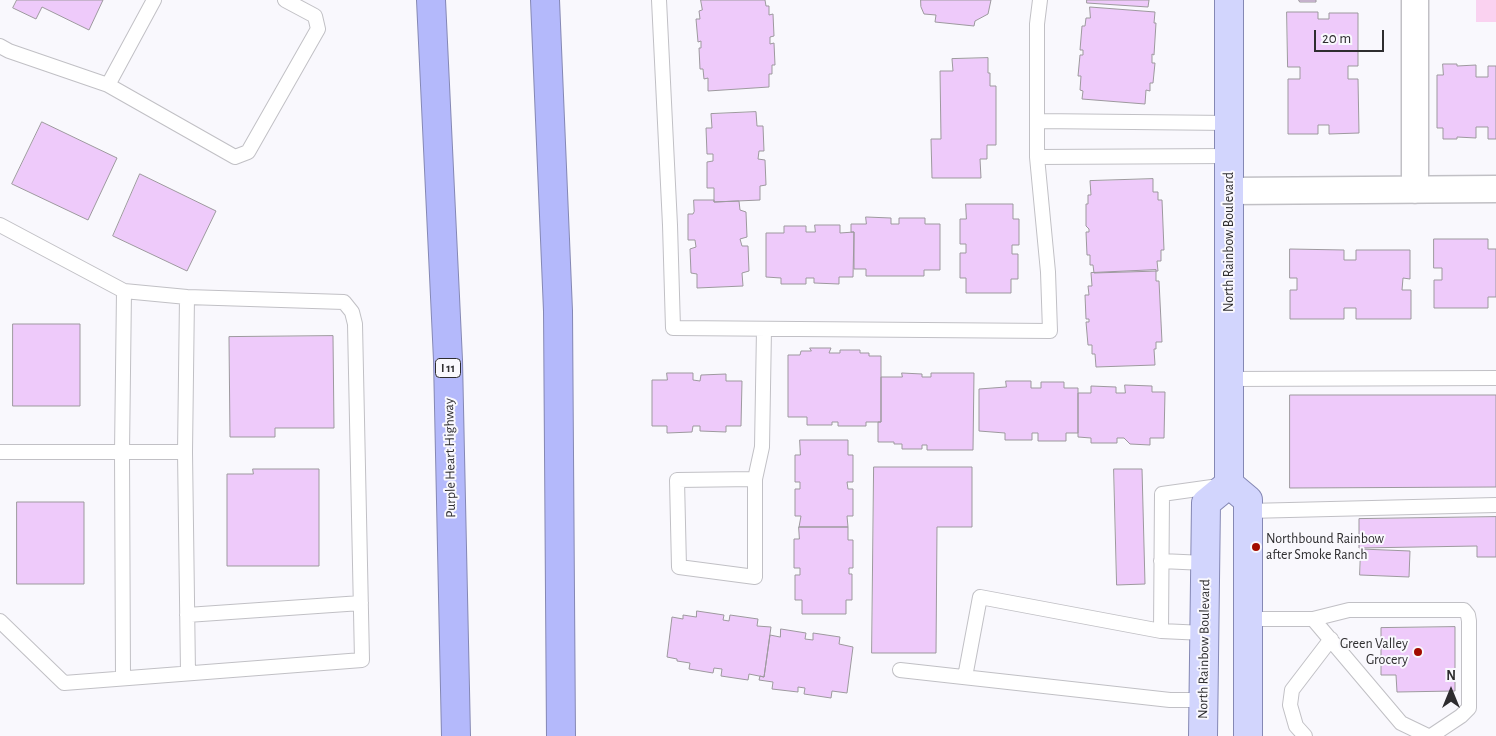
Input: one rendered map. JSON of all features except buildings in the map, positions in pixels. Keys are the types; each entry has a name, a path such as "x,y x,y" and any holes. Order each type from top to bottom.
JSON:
{"highway":[{"name":"Purple Heart Highway","path":"431,0 448,360 456,736"},
{"path":"545,0 558,311 562,730"}],"main road":[{"name":"North Rainbow Boulevard","path":"1204,736 1206,503 1229,484 1229,0"},
{"path":"1229,484 1248,500 1248,736"}],"street":[{"path":"1416,0 1416,190"},
{"path":"1229,191 1496,189"}],"lane":[{"path":"108,85 154,0"},
{"path":"0,46 9,51 108,85 235,157 248,152 318,29 315,16 285,0"},
{"path":"659,0 670,207 673,328 1050,331 1048,272 1037,157 1037,24 1040,0"},
{"path":"1037,122 1229,123"},
{"path":"1037,157 1229,156"},
{"path":"0,225 124,291 187,297 344,302 352,312 355,324 362,660 64,684 0,621"},
{"path":"123,678 122,452 124,291"},
{"path":"187,297 185,452 188,673"},
{"path":"755,479 677,480 679,567 756,577 755,479 762,447 764,329"},
{"path":"1229,378 1496,378"},
{"path":"0,452 185,452"},
{"path":"1161,630 1162,494 1229,484"},
{"path":"1248,511 1496,505"},
{"path":"1162,561 1205,563"},
{"path":"965,677 980,596 1161,630 1204,633"},
{"path":"187,616 361,604"},
{"path":"1248,619 1313,618 1349,610 1464,610 1468,615 1469,621 1469,708 1461,716 1429,736 1401,722 1313,618"},
{"path":"1305,736 1296,726 1290,705 1292,690 1331,639"},
{"path":"900,670 1170,700 1204,700"}],"shaded area":[{"path":"1476,0 1496,0 1496,22 1476,22"}],"place":[{"name":"Northbound Rainbow after Smoke Ranch","path":"1256,547"},
{"name":"Green Valley Grocery","path":"1418,652"}]}
